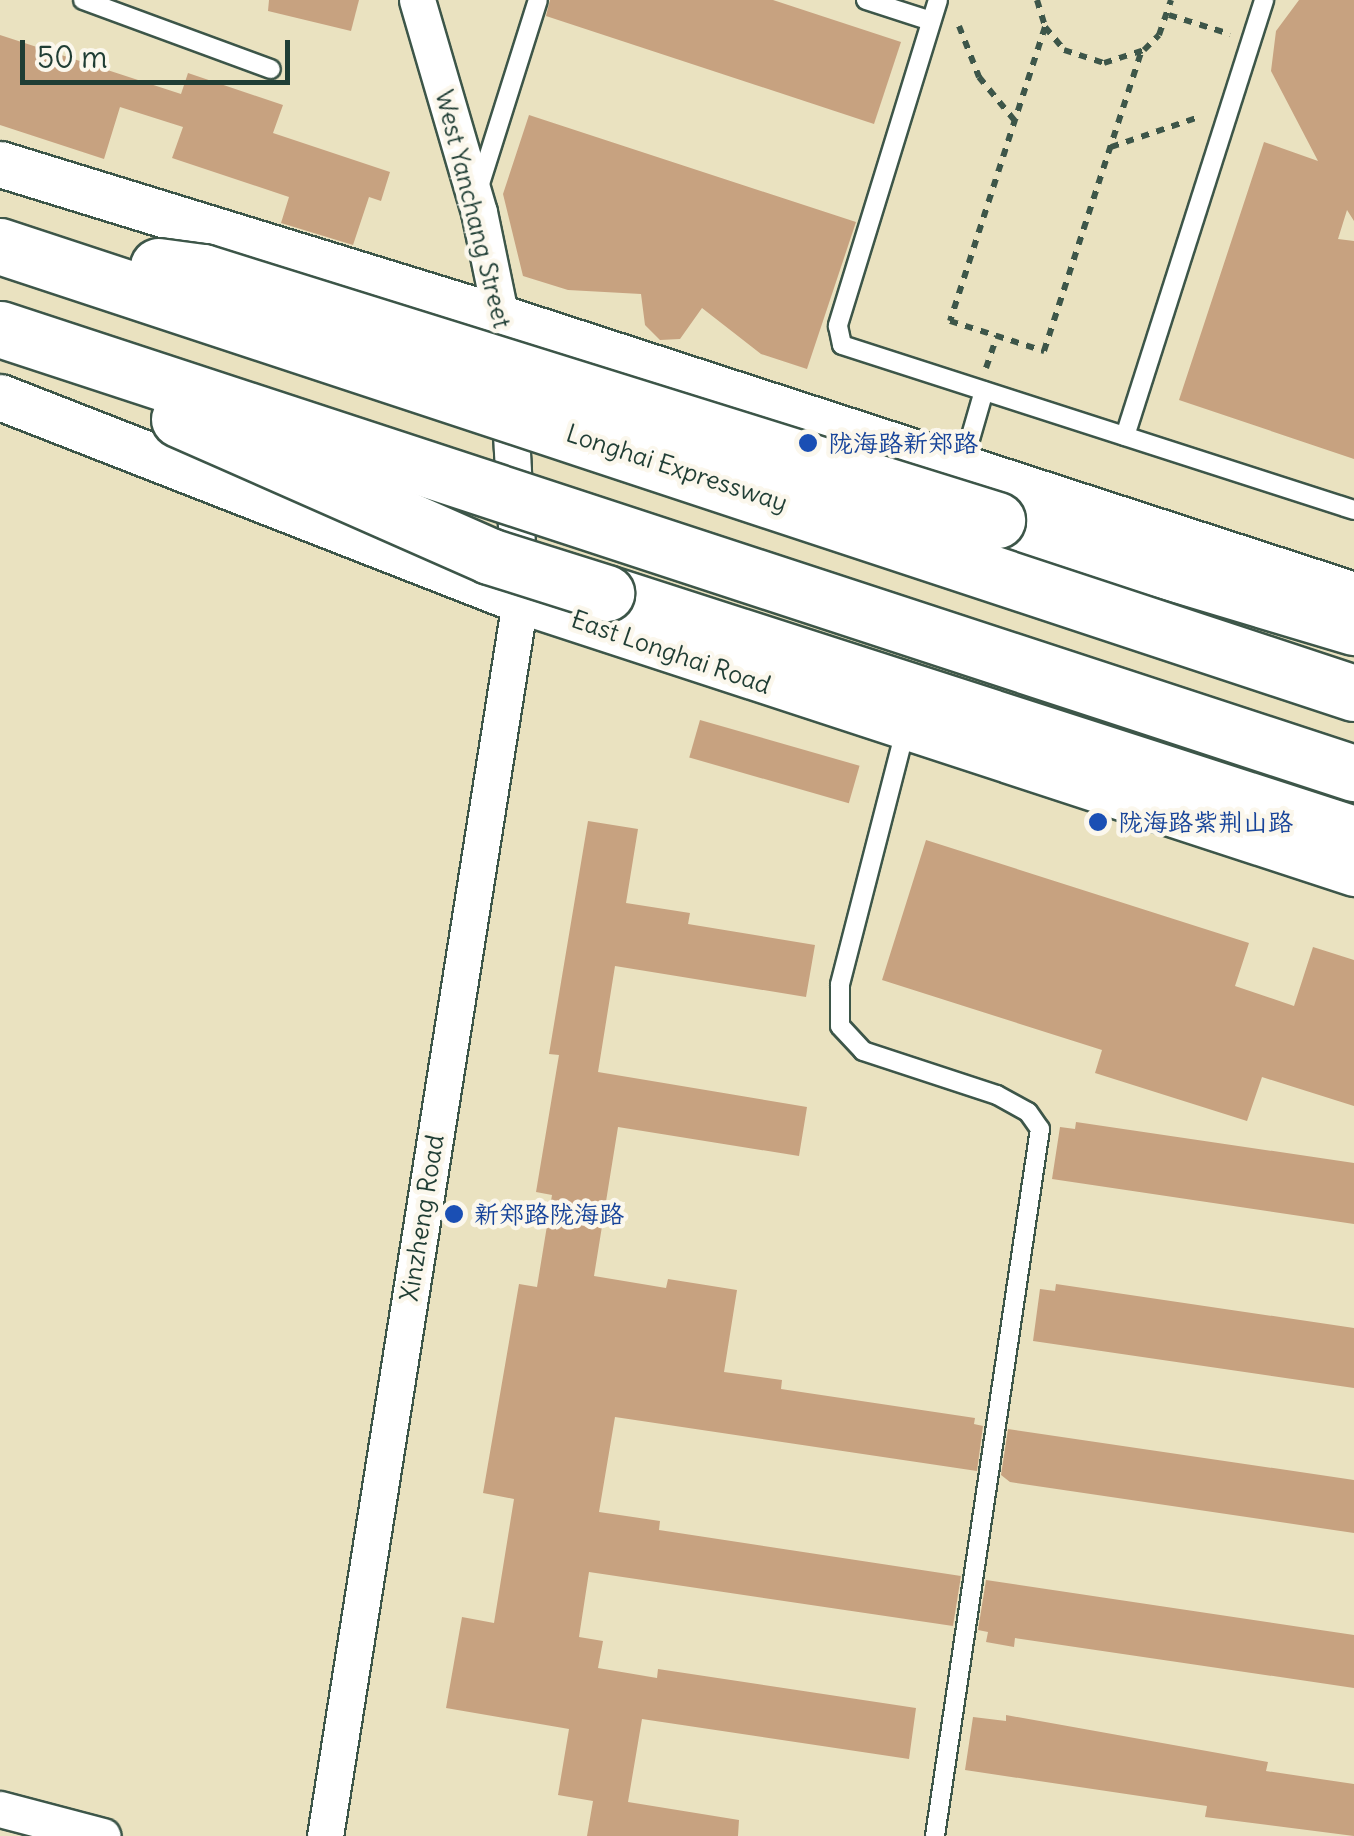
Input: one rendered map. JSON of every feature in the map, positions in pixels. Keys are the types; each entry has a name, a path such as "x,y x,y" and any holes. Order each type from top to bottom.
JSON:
{"highway":[{"path":"0,244 203,272 1354,627"},
{"name":"Longhai Expressway","path":"0,244 1354,692"},
{"path":"0,332 1354,772"},
{"path":"0,332 489,556 1354,834"}],"street":[{"name":"West Yanchang Street","path":"417,0 475,198 504,319 520,600"},
{"path":"0,164 504,319 1354,595"},
{"name":"East Longhai Road","path":"0,397 520,600 906,731 1354,873"},
{"name":"Xinzheng Road","path":"325,1836 520,600"},
{"path":"0,1809 102,1836"}],"lane":[{"path":"83,0 271,69"},
{"path":"475,198 538,0"},
{"path":"866,0 931,21"},
{"path":"938,0 838,326 842,345 1354,510"},
{"path":"1125,436 1264,0"},
{"path":"962,468 984,391"},
{"path":"906,731 840,985 840,1026 864,1051 997,1095 1028,1112 1040,1129 935,1836"}],"path":[{"path":"1037,0 1045,27 1064,50 1083,60 1115,61 1140,52"},
{"path":"1045,27 950,321 1044,351 1140,52 1169,14 1171,0"},
{"path":"956,14 979,77 1015,120"},
{"path":"1169,14 1251,41"},
{"path":"1110,147 1231,104"}],"building":[{"path":"269,0 359,0 351,31 268,11"},
{"path":"550,0 773,0 901,42 874,124 546,16"},
{"path":"1299,0 1354,0 1354,221 1347,210 1338,239 1354,241 1354,459 1179,400 1264,142 1318,161 1271,71 1276,31"},
{"path":"0,35 181,94 188,73 283,105 273,133 390,172 381,201 369,197 353,245 281,223 289,197 172,158 183,127 120,107 104,159 0,125"},
{"path":"529,115 856,222 807,369 761,354 702,308 680,339 660,340 645,325 641,294 568,290 523,276 503,194"},
{"path":"700,720 860,766 849,803 689,757"},
{"path":"588,821 638,829 626,903 690,913 688,924 815,945 806,997 615,966 598,1072 807,1107 799,1156 618,1127 594,1276 666,1288 668,1279 737,1290 724,1372 782,1380 781,1389 975,1418 974,1424 983,1426 977,1471 615,1417 599,1512 660,1521 659,1530 961,1576 953,1626 589,1572 579,1637 603,1641 598,1668 657,1678 658,1669 916,1708 909,1759 642,1719 628,1802 739,1820 738,1836 587,1836 593,1801 558,1795 569,1729 446,1708 462,1617 494,1623 514,1499 483,1493 519,1284 537,1287 552,1195 536,1192 559,1055 549,1054"},
{"path":"926,840 1249,943 1235,986 1294,1006 1313,947 1354,960 1354,1106 1262,1077 1247,1121 1095,1073 1102,1050 882,980"},
{"path":"1076,1122 1354,1163 1354,1224 1052,1179 1060,1127 1075,1129"},
{"path":"1056,1284 1354,1328 1354,1388 1033,1341 1040,1289 1055,1291"},
{"path":"1008,1429 1354,1480 1354,1533 1010,1482 1001,1475"},
{"path":"986,1580 1354,1635 1354,1688 1015,1638 1014,1647 986,1642 988,1632 978,1630"},
{"path":"1006,1715 1268,1762 1266,1771 1354,1784 1354,1836 1205,1817 1207,1806 965,1770 973,1717 1006,1721"}],"place":[{"name":"陇海路新郑路","path":"808,443"},
{"name":"陇海路紫荆山路","path":"1098,822"},
{"name":"新郑路陇海路","path":"454,1214"}]}
